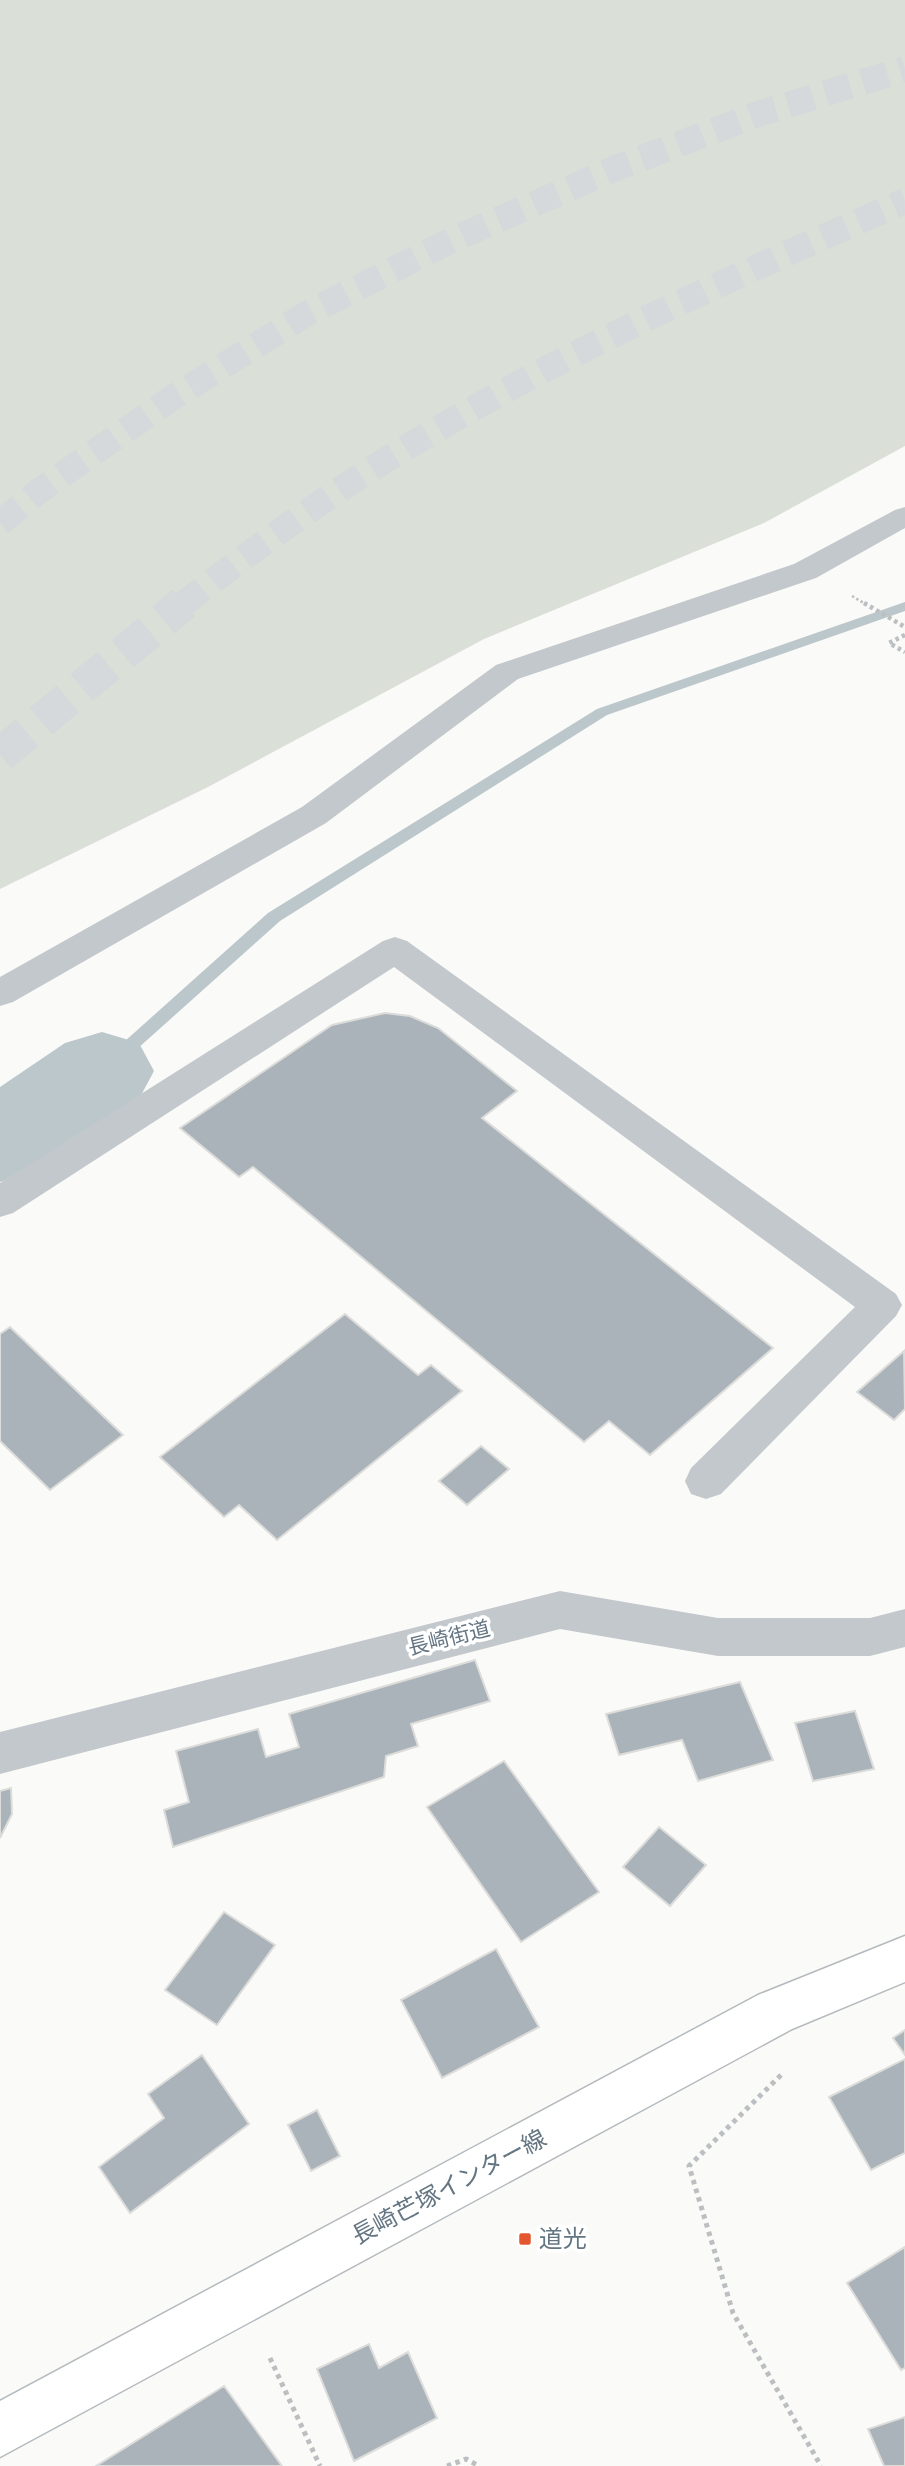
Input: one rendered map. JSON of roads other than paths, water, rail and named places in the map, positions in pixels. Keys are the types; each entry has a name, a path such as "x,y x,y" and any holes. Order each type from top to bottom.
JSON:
{"main road":[{"name":"長崎芒塚インター線","path":"0,2430 775,2012 905,1959"}],"street":[{"path":"0,993 314,815 507,672 816,576 905,516"},
{"path":"0,1202 395,950 882,1305 706,1481"},
{"name":"長崎街道","path":"0,1753 560,1610 718,1637 870,1637 905,1628"}],"waterway":[{"path":"102,1071 274,917 602,712 905,606"},
{"path":"0,1141 102,1071"}],"tunnel":[{"path":"0,523 39,491 172,398 308,313 452,240 616,168 758,114 905,69"},
{"path":"182,605 312,508 455,419 645,319 905,201"},
{"path":"0,755 184,603"}],"place":[{"name":"道光","path":"525,2239"}]}
